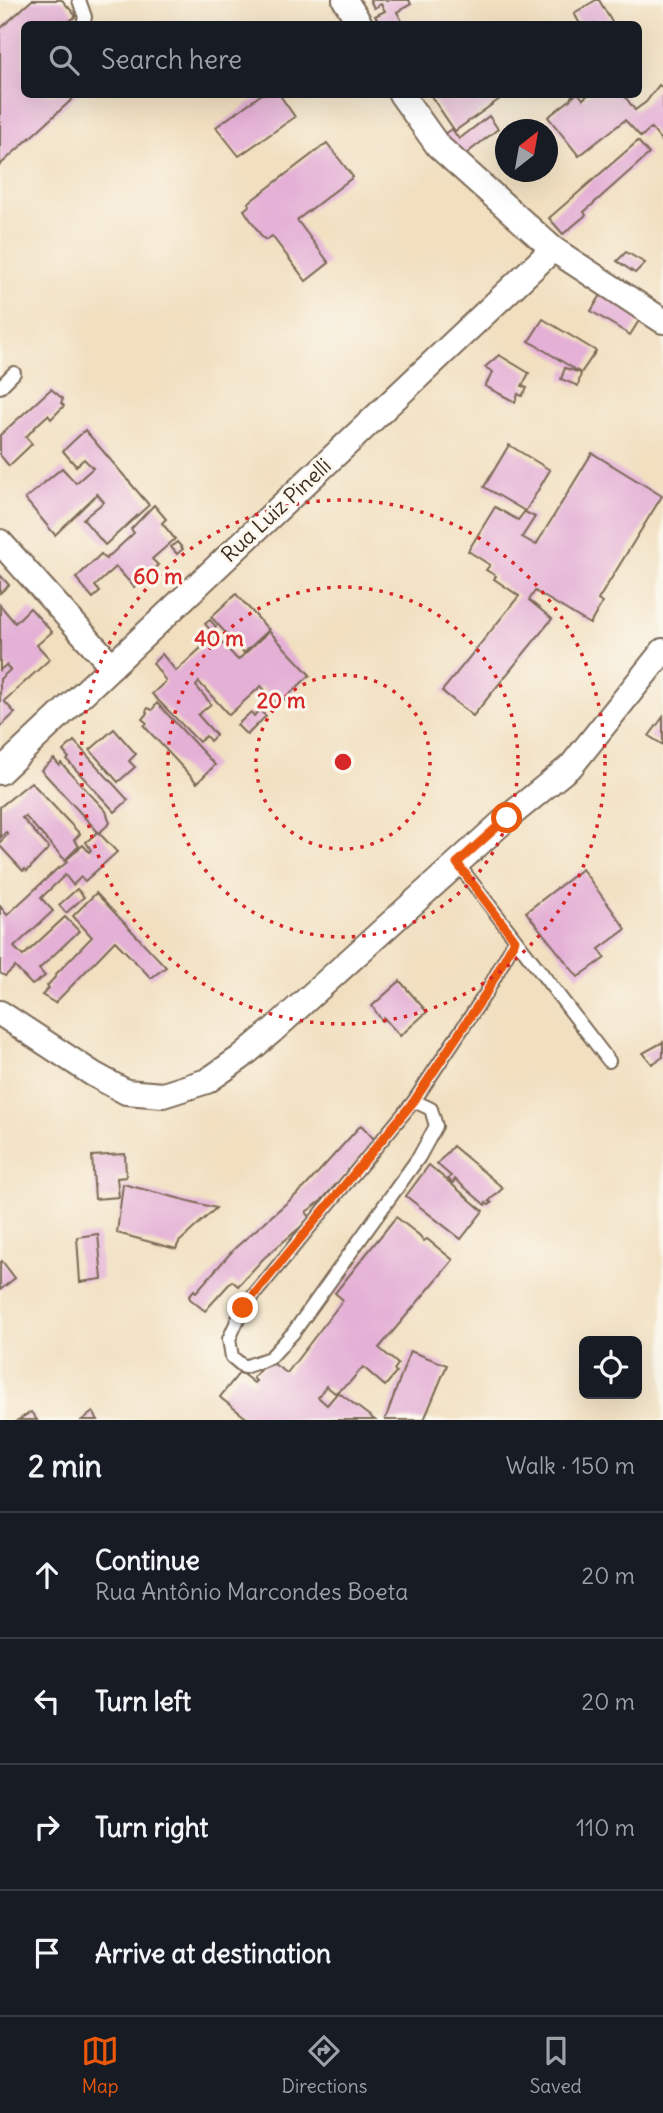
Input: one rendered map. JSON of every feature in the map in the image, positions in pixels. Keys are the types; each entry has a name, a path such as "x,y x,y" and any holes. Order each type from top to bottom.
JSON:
{"street":[{"path":"345,0 358,21"},
{"path":"404,98 438,146 553,249 663,321"},
{"name":"Rua Luiz Pinelli","path":"0,772 553,249"},
{"path":"0,542 111,666"},
{"path":"0,1013 125,1092 163,1096 207,1081 240,1058 457,863 572,765 663,651"}],"lane":[{"path":"79,0 84,21"},
{"path":"0,387 14,373"},
{"path":"457,863 609,1061"},
{"path":"414,1101 431,1109 436,1126 419,1157 293,1333 270,1358 244,1367 232,1357 229,1339 243,1308 414,1101 486,993 515,940"}],"building":[{"path":"32,0 62,0 76,16 70,21 21,21 21,98 74,98 0,165 0,29"},
{"path":"370,0 409,0 411,4 397,12 402,21 378,21 375,16 385,11 381,4 374,8"},
{"path":"599,0 611,21 578,21 574,13"},
{"path":"659,85 663,88 663,143 651,128 641,137 625,120 579,156 558,130 558,119 548,117 571,98 626,98 635,110 646,102"},
{"path":"256,98 282,98 295,117 239,156 216,127"},
{"path":"432,98 501,98 455,131"},
{"path":"489,116 495,125 495,131 462,157 442,135 452,129 459,139"},
{"path":"638,141 649,154 563,234 549,218"},
{"path":"327,143 353,177 297,220 329,263 306,281 272,236 266,240 262,237 244,210 250,205 248,203"},
{"path":"626,252 645,263 635,273 617,261"},
{"path":"603,292 640,319 630,335 591,311"},
{"path":"543,319 596,351 581,373 529,341"},
{"path":"499,355 529,373 522,386 527,388 522,396 518,394 515,402 485,386 493,372 485,367"},
{"path":"565,368 581,373 578,386 561,379"},
{"path":"51,389 63,399 61,403 64,406 51,419 48,415 26,437 32,444 9,466 0,455 0,435"},
{"path":"85,430 149,505 105,545 83,519 104,502 97,494 55,535 25,499 62,468 76,483 93,468 84,459 76,466 63,451"},
{"path":"509,445 550,470 525,512 535,517 522,537 536,545 592,453 662,496 598,600 602,603 590,624 535,591 529,600 552,619 473,716 442,691 519,596 494,579 496,576 486,570 490,565 468,551 495,507 518,520 525,511 484,487"},
{"path":"154,505 166,519 162,523 175,539 152,559 158,565 134,587 116,567 95,586 100,592 93,598 76,578 101,554 106,559 134,533 131,529"},
{"path":"177,542 183,549 177,554 171,547"},
{"path":"0,575 9,585 0,593"},
{"path":"236,594 269,630 244,653 211,617"},
{"path":"0,605 15,623 30,608 52,632 37,645 50,659 4,701 15,713 0,727 0,679 10,670 6,665 0,670"},
{"path":"210,620 216,627 212,632 205,624"},
{"path":"269,631 310,675 278,705 261,686 229,715 199,682 196,686 211,704 198,715 216,735 210,741 206,736 199,742 152,694 166,681 153,663 162,654 176,671 215,635 238,660"},
{"path":"157,703 215,765 197,783 144,726 147,723 142,719 146,711 148,708 152,710"},
{"path":"259,710 266,716 247,735 237,725 251,712 254,716"},
{"path":"663,717 663,745 649,736"},
{"path":"114,729 136,754 129,761 135,767 118,782 90,750"},
{"path":"74,741 128,800 115,812 67,760 69,758 63,751"},
{"path":"54,759 59,765 61,763 106,811 110,823 99,833 117,852 85,881 81,877 73,885 65,875 41,898 53,911 14,947 23,956 65,917 79,931 39,969 45,976 32,985 15,967 5,976 0,973 0,906 7,915 83,845 89,852 91,850 86,842 98,832 41,770"},
{"path":"31,782 80,834 74,840 79,846 65,860 25,816 22,818 49,848 27,871 23,871 0,846 0,842 8,834 6,832 0,838 0,807"},
{"path":"582,869 626,929 599,949 605,958 578,977 526,912"},
{"path":"77,889 84,897 66,913 59,905"},
{"path":"96,893 166,967 151,978 115,941 55,1003 42,995 55,975 92,937 73,916"},
{"path":"400,981 427,1012 400,1036 384,1018 382,1021 372,1006"},
{"path":"663,1042 663,1057 652,1064 643,1053"},
{"path":"361,1125 374,1142 321,1201 306,1212 310,1217 303,1225 264,1258 238,1286 232,1281 205,1311 190,1299 189,1296 194,1290 196,1292 235,1248 305,1187"},
{"path":"453,1146 503,1188 489,1201 492,1203 489,1205 485,1205 455,1179 453,1183 448,1179 451,1176 437,1164"},
{"path":"125,1154 126,1177 117,1178 119,1197 95,1199 92,1156"},
{"path":"429,1165 483,1211 461,1239 406,1196"},
{"path":"123,1184 216,1208 179,1242 176,1249 117,1233"},
{"path":"396,1217 424,1241 427,1239 453,1260 379,1348 398,1364 394,1370 397,1372 385,1386 363,1367 350,1382 335,1393 326,1386 318,1397 327,1405 338,1392 375,1420 249,1420 222,1399 220,1397 240,1372 254,1383 256,1381 253,1378 268,1360 287,1373 343,1300 335,1293"},
{"path":"98,1234 102,1279 80,1282 77,1237"},
{"path":"2,1261 15,1278 0,1290 0,1263"},
{"path":"410,1351 447,1365 424,1420 385,1420"},
{"path":"31,1412 37,1420 18,1420"},
{"path":"93,1412 98,1420 82,1420"}],"route":[{"path":"243,1308 414,1101 486,993 515,940 457,863 507,818"}]}
